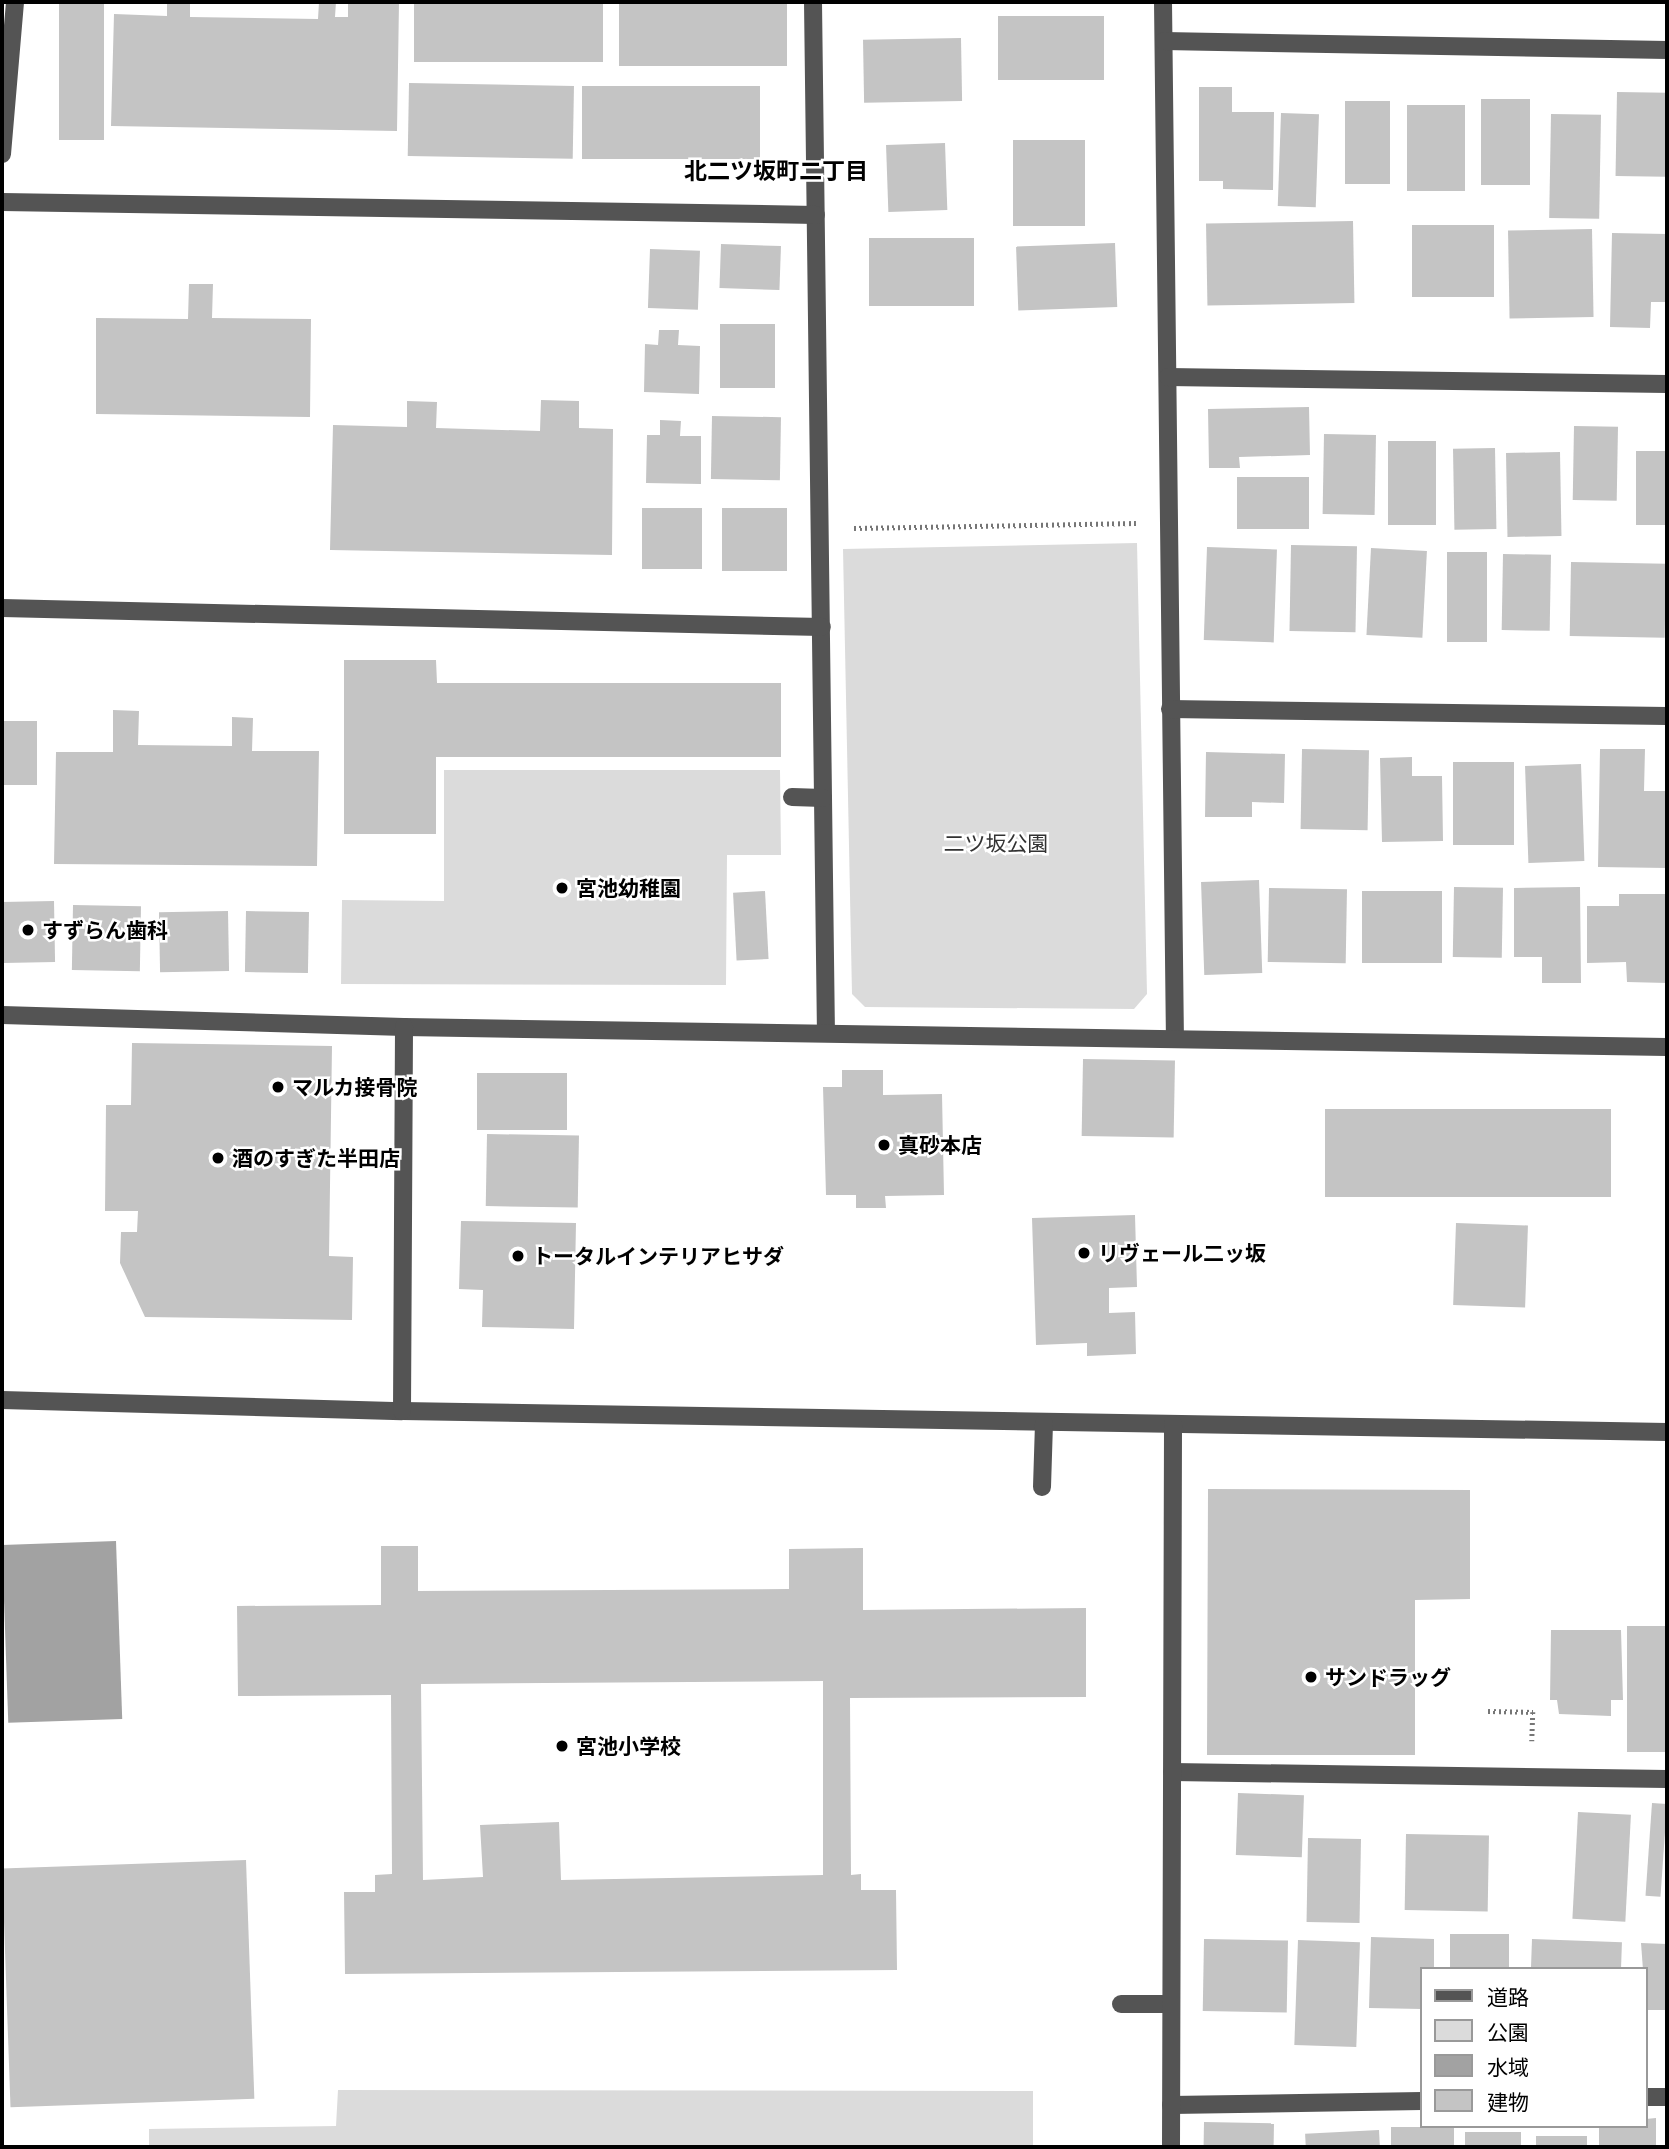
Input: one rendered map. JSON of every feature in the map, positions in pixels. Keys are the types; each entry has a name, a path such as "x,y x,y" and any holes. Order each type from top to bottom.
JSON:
{"street":[{"path":"2,155 15,2"},
{"path":"813,2 826,1032"},
{"path":"1163,2 1175,1037"},
{"path":"1164,41 1667,50"},
{"path":"2,202 816,215"},
{"path":"1168,377 1667,384"},
{"path":"2,608 822,627"},
{"path":"1170,709 1667,716"},
{"path":"792,797 823,798"},
{"path":"2,1015 404,1027 1175,1037 1667,1047"},
{"path":"402,1411 404,1027"},
{"path":"2,1400 402,1411 1667,1432"},
{"path":"1042,1487 1044,1423"},
{"path":"1171,2147 1172,1424"},
{"path":"1172,1772 1667,1779"},
{"path":"1121,2004 1171,2004"},
{"path":"1648,2097 1667,2097"},
{"path":"1171,2105 1420,2101"}],"path":[{"path":"820,529 1168,523"},
{"path":"1488,1711 1533,1712 1532,1777"}],"green space":[{"name":"二ツ坂公園","path":"1137,543 1147,994 1134,1009 865,1007 852,994 843,549"},
{"path":"444,770 780,770 781,855 727,855 726,985 341,984 342,900 444,901"},
{"path":"338,2090 1033,2091 1033,2147 149,2147 149,2129 336,2126"}],"water":[{"path":"116,1541 122,1719 8,1723 2,1545"}],"building":[{"path":"59,2 104,2 104,140 59,140"},
{"path":"167,2 190,2 190,17 318,19 319,2 336,2 335,17 348,17 348,2 399,2 397,131 111,126 114,14 167,16"},
{"path":"414,2 603,2 603,62 414,62"},
{"path":"619,2 787,2 787,66 619,66"},
{"path":"998,16 1104,16 1104,80 998,80"},
{"path":"961,38 962,101 864,103 863,40"},
{"path":"409,83 574,86 573,159 408,156"},
{"path":"582,86 760,86 760,159 582,159"},
{"path":"1199,87 1232,87 1232,112 1274,112 1273,190 1223,189 1223,181 1199,181"},
{"path":"1617,92 1667,93 1666,177 1616,176"},
{"path":"1481,99 1530,99 1530,185 1481,185"},
{"path":"1345,101 1390,101 1390,184 1345,184"},
{"path":"1407,105 1465,105 1465,191 1407,191"},
{"path":"1281,113 1319,114 1316,207 1278,206"},
{"path":"1551,114 1601,115 1599,219 1549,218"},
{"path":"1013,140 1085,140 1085,226 1013,226"},
{"path":"945,143 947,210 888,212 886,145"},
{"path":"1353,221 1354,303 1207,306 1206,224"},
{"path":"1412,225 1494,225 1494,297 1412,297"},
{"path":"1592,229 1594,317 1510,318 1508,230"},
{"path":"1612,233 1667,234 1667,302 1651,302 1650,328 1610,327"},
{"path":"869,238 974,238 974,306 869,306"},
{"path":"1115,243 1117,307 1018,310 1016,246"},
{"path":"721,244 781,246 779,290 719,288"},
{"path":"650,249 700,251 698,310 648,308"},
{"path":"189,284 213,284 212,318 311,319 310,417 96,414 96,318 188,319"},
{"path":"720,324 775,324 775,388 720,388"},
{"path":"659,330 679,330 678,345 700,346 699,394 644,392 645,344 658,345"},
{"path":"541,400 579,401 579,428 613,429 612,555 330,550 333,425 407,427 407,401 437,402 436,428 540,431"},
{"path":"1309,407 1310,455 1239,457 1240,468 1209,468 1208,409"},
{"path":"712,416 781,417 780,480 711,479"},
{"path":"660,420 681,421 680,436 701,436 701,484 646,483 647,435 660,435"},
{"path":"1574,426 1618,427 1617,501 1573,500"},
{"path":"1324,434 1376,435 1375,515 1323,514"},
{"path":"1388,441 1436,441 1436,525 1388,525"},
{"path":"1495,448 1496,529 1454,530 1453,449"},
{"path":"1636,451 1667,451 1667,525 1636,525"},
{"path":"1560,452 1561,536 1507,537 1506,453"},
{"path":"1237,477 1309,477 1309,529 1237,529"},
{"path":"642,508 702,508 702,569 642,569"},
{"path":"722,508 787,508 787,571 722,571"},
{"path":"1291,545 1357,546 1355,632 1289,631"},
{"path":"1207,547 1277,549 1274,642 1204,640"},
{"path":"1371,548 1427,551 1422,638 1366,635"},
{"path":"1447,552 1487,552 1487,642 1447,642"},
{"path":"1503,554 1551,555 1550,631 1502,630"},
{"path":"1571,562 1666,564 1665,638 1570,636"},
{"path":"344,660 436,660 437,683 781,683 781,757 436,757 436,834 344,834"},
{"path":"113,710 139,711 138,745 232,746 232,717 253,718 252,751 319,751 317,866 54,864 56,752 113,752"},
{"path":"2,721 37,721 37,785 2,785"},
{"path":"1302,749 1369,750 1368,830 1301,829"},
{"path":"1600,749 1645,749 1644,791 1667,791 1667,868 1598,867"},
{"path":"1206,752 1285,754 1284,803 1252,802 1252,817 1205,817"},
{"path":"1412,757 1412,776 1442,776 1443,841 1382,842 1380,758"},
{"path":"1453,762 1514,762 1514,845 1453,845"},
{"path":"1581,764 1584,861 1528,863 1525,766"},
{"path":"1259,880 1262,973 1204,975 1201,882"},
{"path":"1454,887 1503,888 1502,958 1453,957"},
{"path":"1580,887 1581,983 1542,983 1542,957 1514,957 1514,888"},
{"path":"1269,888 1347,889 1346,963 1268,962"},
{"path":"765,891 769,959 737,961 733,893"},
{"path":"1362,891 1442,891 1442,963 1362,963"},
{"path":"1619,894 1667,894 1667,983 1627,982 1626,962 1587,963 1587,906 1619,906"},
{"name":"すずらん歯科","path":"54,901 55,962 3,963 2,902"},
{"path":"73,905 141,906 140,971 72,970"},
{"path":"228,911 229,971 160,972 159,912"},
{"path":"246,911 309,912 308,973 245,972"},
{"name":"酒のすぎた半田店","path":"132,1043 332,1046 329,1256 353,1257 352,1320 145,1317 120,1263 121,1232 137,1232 138,1211 105,1211 106,1105 131,1105"},
{"path":"1083,1059 1175,1061 1174,1138 1082,1136"},
{"name":"真砂本店","path":"842,1070 883,1070 883,1095 942,1094 944,1195 885,1196 886,1208 856,1208 856,1195 826,1195 823,1087 842,1087"},
{"path":"477,1073 567,1073 567,1130 477,1130"},
{"path":"1325,1109 1611,1109 1611,1197 1325,1197"},
{"path":"487,1134 579,1136 578,1208 486,1206"},
{"name":"リヴェール二ッ坂","path":"1135,1215 1137,1287 1109,1288 1109,1313 1135,1312 1136,1354 1087,1356 1087,1343 1036,1345 1032,1218"},
{"name":"トータルインテリアヒサダ","path":"461,1221 576,1223 574,1329 482,1327 483,1290 459,1289"},
{"path":"1456,1223 1528,1226 1525,1307 1453,1305"},
{"name":"サンドラッグ","path":"1208,1489 1470,1490 1470,1599 1415,1600 1415,1755 1207,1755"},
{"path":"381,1546 418,1546 418,1591 789,1589 789,1549 863,1548 863,1610 1086,1608 1086,1697 850,1698 851,1875 861,1874 861,1890 896,1890 897,1970 345,1974 344,1892 375,1892 375,1875 392,1874 391,1695 238,1696 237,1606 381,1605","holes":["823,1681 823,1875 561,1880 559,1822 480,1825 483,1877 423,1880 421,1684"]},
{"path":"1627,1626 1667,1626 1667,1752 1627,1752"},
{"path":"1551,1630 1621,1630 1623,1700 1611,1700 1611,1716 1559,1714 1557,1700 1550,1700"},
{"path":"1238,1793 1304,1795 1302,1857 1236,1855"},
{"path":"1652,1803 1667,1804 1660,1897 1646,1896"},
{"path":"1578,1812 1631,1815 1625,1922 1572,1919"},
{"path":"1406,1834 1489,1835 1488,1911 1405,1910"},
{"path":"1308,1838 1361,1839 1360,1923 1307,1922"},
{"path":"246,1860 254,2099 10,2107 2,1869"},
{"path":"1450,1934 1509,1934 1509,1967 1450,1967"},
{"path":"1371,1937 1434,1939 1434,1967 1420,1967 1420,2009 1369,2008"},
{"path":"1204,1939 1288,1940 1287,2012 1203,2011"},
{"path":"1532,1939 1622,1942 1621,1967 1531,1967"},
{"path":"1298,1940 1360,1942 1356,2047 1294,2045"},
{"path":"1641,1943 1667,1944 1667,2010 1648,2010 1648,1967 1643,1967"},
{"path":"1656,2118 1656,2147 1599,2147 1599,2128 1648,2128 1648,2119"},
{"path":"1204,2122 1274,2123 1274,2147 1204,2147"},
{"path":"1391,2127 1454,2128 1454,2147 1391,2147"},
{"path":"1379,2130 1380,2147 1306,2147 1305,2134"},
{"path":"1465,2132 1521,2132 1521,2147 1465,2147"},
{"path":"1536,2136 1587,2136 1587,2147 1536,2147"}],"place":[{"name":"宮池幼稚園","path":"562,888"},
{"name":"すずらん歯科","path":"28,930"},
{"name":"マルカ接骨院","path":"278,1087"},
{"name":"真砂本店","path":"884,1145"},
{"name":"酒のすぎた半田店","path":"218,1158"},
{"name":"リヴェール二ッ坂","path":"1084,1253"},
{"name":"トータルインテリアヒサダ","path":"518,1256"},
{"name":"サンドラッグ","path":"1311,1677"},
{"name":"宮池小学校","path":"562,1746"}],"district":[{"name":"北二ツ坂町二丁目","path":"776,170"}]}
